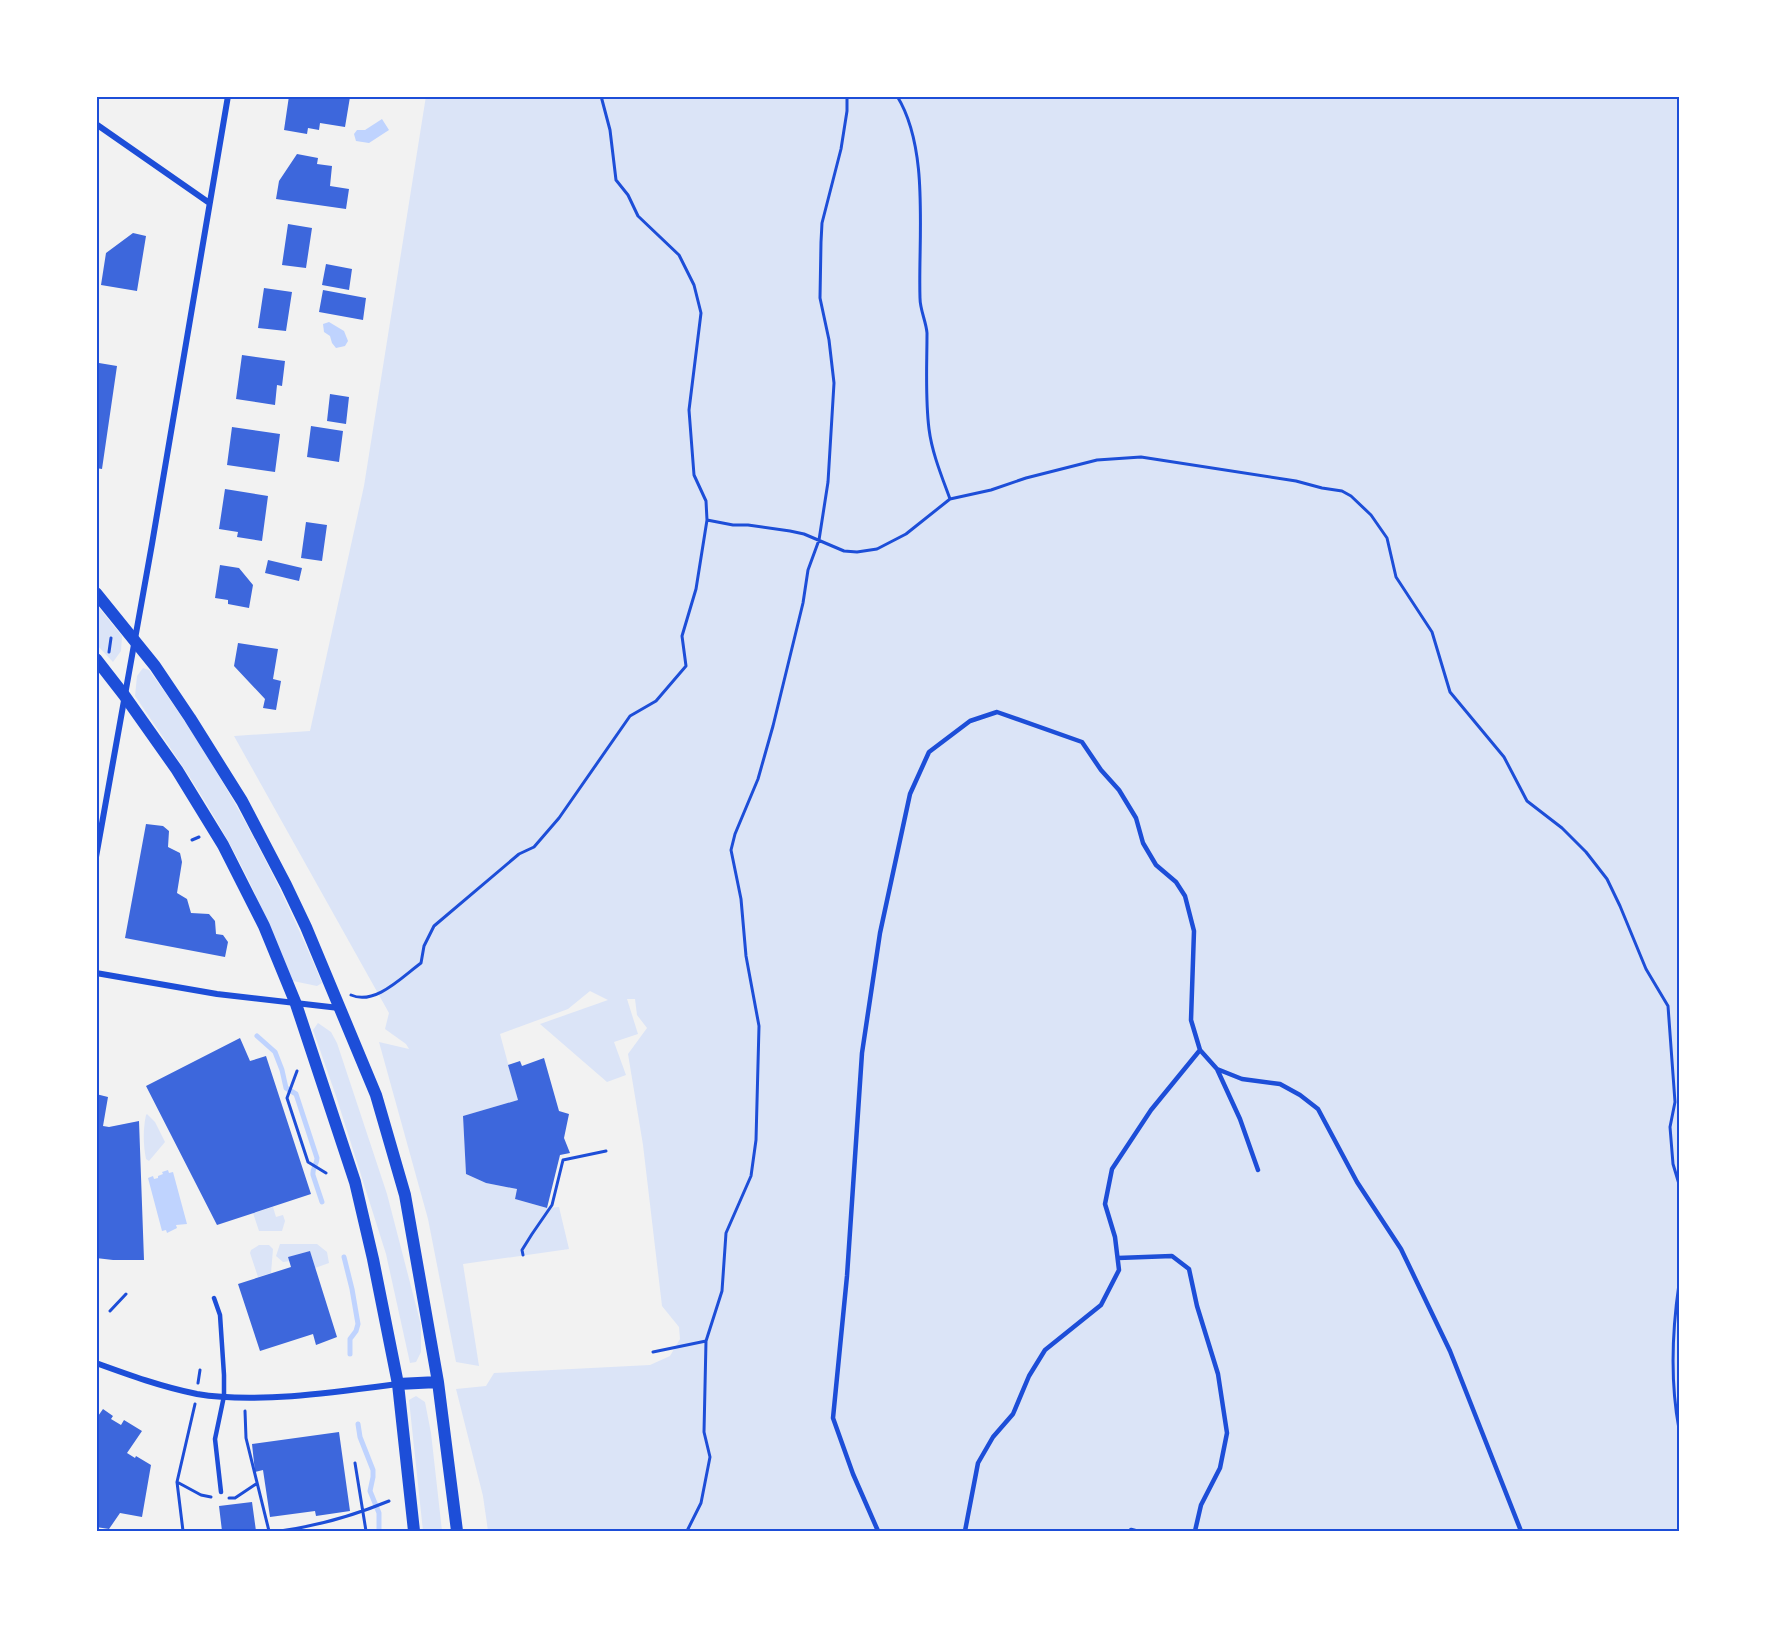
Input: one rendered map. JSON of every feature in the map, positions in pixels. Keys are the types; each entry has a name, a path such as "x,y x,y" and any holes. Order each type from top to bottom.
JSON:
{"main road":[{"path":"96,593 155,666 242,801 301,916 376,1095 405,1194 438,1382 457,1531"},
{"path":"102,659 124,695 177,770 223,845 264,926 296,1004 355,1182 398,1384 414,1531"},
{"path":"398,1384 438,1382"}],"street":[{"path":"96,857 228,96"},
{"path":"96,124 208,202"},
{"path":"96,973 217,994 339,1008"},
{"path":"96,1363 141,1380 197,1394 224,1396 275,1397 398,1384"}],"lane":[{"path":"878,1531 853,1474 833,1418 847,1276 862,1053 880,933 910,794 929,752 945,738 970,721 997,712 1082,742 1101,770 1119,790 1136,818 1143,843 1156,865 1176,882 1185,896 1194,931 1191,1020 1200,1050 1217,1069 1240,1119 1258,1170"},
{"path":"965,1531 978,1463 993,1437 1013,1414 1029,1376 1045,1350 1101,1305 1119,1270 1115,1237 1105,1204 1112,1169 1151,1110 1200,1050"},
{"path":"1217,1069 1242,1079 1280,1084 1300,1095 1318,1109 1357,1182 1401,1249 1450,1351 1521,1531"},
{"path":"1118,1258 1172,1256 1189,1269 1197,1306 1218,1374 1227,1433 1220,1468 1201,1506 1195,1531"},
{"path":"214,1298 220,1315 224,1396 215,1438 221,1492"}],"path":[{"path":"349,994 358,998 375,996 421,963 424,946 434,926 519,854 534,847 559,818 630,716 656,701 686,666 682,636 696,589 707,520 706,501 694,476 689,410 701,313 697,295 680,255 638,216 628,195 616,180 610,130 601,96"},
{"path":"687,1531 701,1503 710,1457 704,1432 706,1341 722,1291 726,1233 751,1176 756,1140 759,1026 746,956 741,899 731,850 735,834 758,779 803,603 808,570 819,540 828,482 834,383 830,340 820,298 820,242 822,223 841,149 847,96"},
{"path":"897,96 905,109 917,150 921,236 920,301 927,334 926,392 929,429 934,452 950,499"},
{"path":"707,520 790,531 844,551 857,552 877,549 906,534 950,499 991,490 1026,478 1097,460 1141,457 1296,481 1346,492 1378,523 1387,538 1396,577 1429,627 1455,700 1479,725 1504,757 1527,801 1562,828 1586,852 1607,879 1646,969 1668,1006 1675,1101 1670,1127 1673,1164 1679,1185"},
{"path":"102,659 111,636"},
{"path":"192,840 199,837"},
{"path":"297,1071 287,1098 308,1162 326,1173"},
{"path":"523,1255 522,1250 552,1205 563,1160 606,1151"},
{"path":"1679,1284 1672,1351 1679,1430"},
{"path":"110,1311 126,1294"},
{"path":"653,1352 706,1341"},
{"path":"183,1531 177,1482 197,1394 200,1370"},
{"path":"244,1397 246,1438 269,1531"},
{"path":"355,1463 365,1511 366,1531"},
{"path":"280,1531 296,1530 389,1502"}],"shaded area":[{"path":"426,96 1679,96 1679,1531 488,1531 483,1496 456,1389 486,1386 494,1373 650,1365 670,1356 680,1339 679,1327 662,1306 643,1145 628,1054 647,1028 637,1015 635,999 627,999 638,1034 614,1042 626,1075 607,1082 540,1024 608,1000 590,991 568,1009 500,1034 518,1100 463,1116 466,1174 486,1183 517,1189 515,1199 547,1208 559,1207 569,1249 463,1264 479,1366 456,1362 428,1219 379,1042 409,1049 406,1044 385,1029 389,1013 234,736 310,731 364,486"},
{"path":"96,604 122,636 121,651 113,662 96,644"},
{"path":"143,668 149,670 200,744 245,821 286,901 322,983 317,986 293,981 254,891 227,839 135,696 137,676"},
{"path":"318,1023 331,1032 337,1043 387,1194 421,1325 421,1352 416,1362 410,1363 386,1254 313,1030"},
{"path":"147,1114 155,1122 165,1142 149,1161 146,1159 144,1142"},
{"path":"273,1207 276,1217 283,1215 285,1221 282,1231 259,1231 253,1213"},
{"path":"280,1244 317,1244 327,1252 329,1263 315,1268 310,1251 289,1257 290,1261 283,1262 276,1256"},
{"path":"259,1245 269,1245 273,1249 271,1273 258,1277 250,1253"},
{"path":"416,1396 425,1402 431,1433 442,1531 423,1531 409,1400"}],"water":[{"path":"382,119 389,130 369,143 356,141 354,134 357,130 365,130"},
{"path":"329,322 344,331 348,341 345,346 336,348 330,336 324,332 323,324"},
{"path":"168,1170 169,1173 173,1172 187,1224 176,1225 177,1228 167,1233 166,1230 162,1231 148,1178 153,1176 154,1179 158,1178 163,1174 162,1172"}],"building":[{"path":"289,96 350,97 345,127 320,123 319,130 308,128 307,134 284,130"},
{"path":"297,154 318,158 317,164 332,166 330,186 349,189 346,209 276,199 279,181"},
{"path":"288,224 312,228 306,268 282,265"},
{"path":"133,233 146,236 137,291 101,285 106,253"},
{"path":"326,264 352,269 349,290 322,285"},
{"path":"264,288 292,292 286,331 258,328"},
{"path":"323,290 366,298 363,320 319,312"},
{"path":"242,355 285,361 282,386 277,385 275,405 236,399"},
{"path":"99,363 117,366 102,469 96,468 96,372 98,372"},
{"path":"330,394 349,397 346,424 327,421"},
{"path":"311,426 343,431 339,462 307,457"},
{"path":"232,427 280,434 275,472 227,465"},
{"path":"225,489 268,496 262,541 237,537 238,532 219,529"},
{"path":"306,522 327,525 322,561 301,558"},
{"path":"268,560 302,568 299,581 265,573"},
{"path":"220,565 239,568 253,585 249,608 228,604 228,600 215,598"},
{"path":"238,643 278,649 273,679 281,681 276,710 263,708 265,699 234,666"},
{"path":"146,824 163,826 169,831 168,847 180,853 182,862 177,893 187,899 191,913 209,914 215,921 216,934 223,935 228,942 225,957 125,938"},
{"path":"240,1038 250,1061 266,1056 311,1194 217,1225 146,1086"},
{"path":"544,1058 559,1111 569,1114 564,1138 570,1153 560,1155 547,1208 515,1199 517,1189 486,1183 466,1174 463,1116 518,1100 508,1065 520,1061 522,1066"},
{"path":"96,1094 108,1097 103,1126 109,1127 139,1121 144,1260 96,1258"},
{"path":"310,1251 337,1337 316,1345 313,1334 260,1351 238,1284 291,1267 288,1257"},
{"path":"103,1409 113,1416 111,1419 121,1425 124,1420 142,1431 127,1453 151,1465 142,1517 120,1513 109,1529 96,1527 96,1419"},
{"path":"339,1432 350,1511 316,1516 315,1511 270,1517 263,1470 255,1472 252,1444"},
{"path":"252,1502 256,1531 222,1531 219,1506"}],"waterway":[{"path":"257,1036 275,1052 286,1088 296,1094 317,1158 313,1175 322,1202"},
{"path":"344,1257 358,1324 350,1339 350,1354"},
{"path":"358,1424 360,1437 373,1470 370,1491 379,1513 379,1531"}]}
